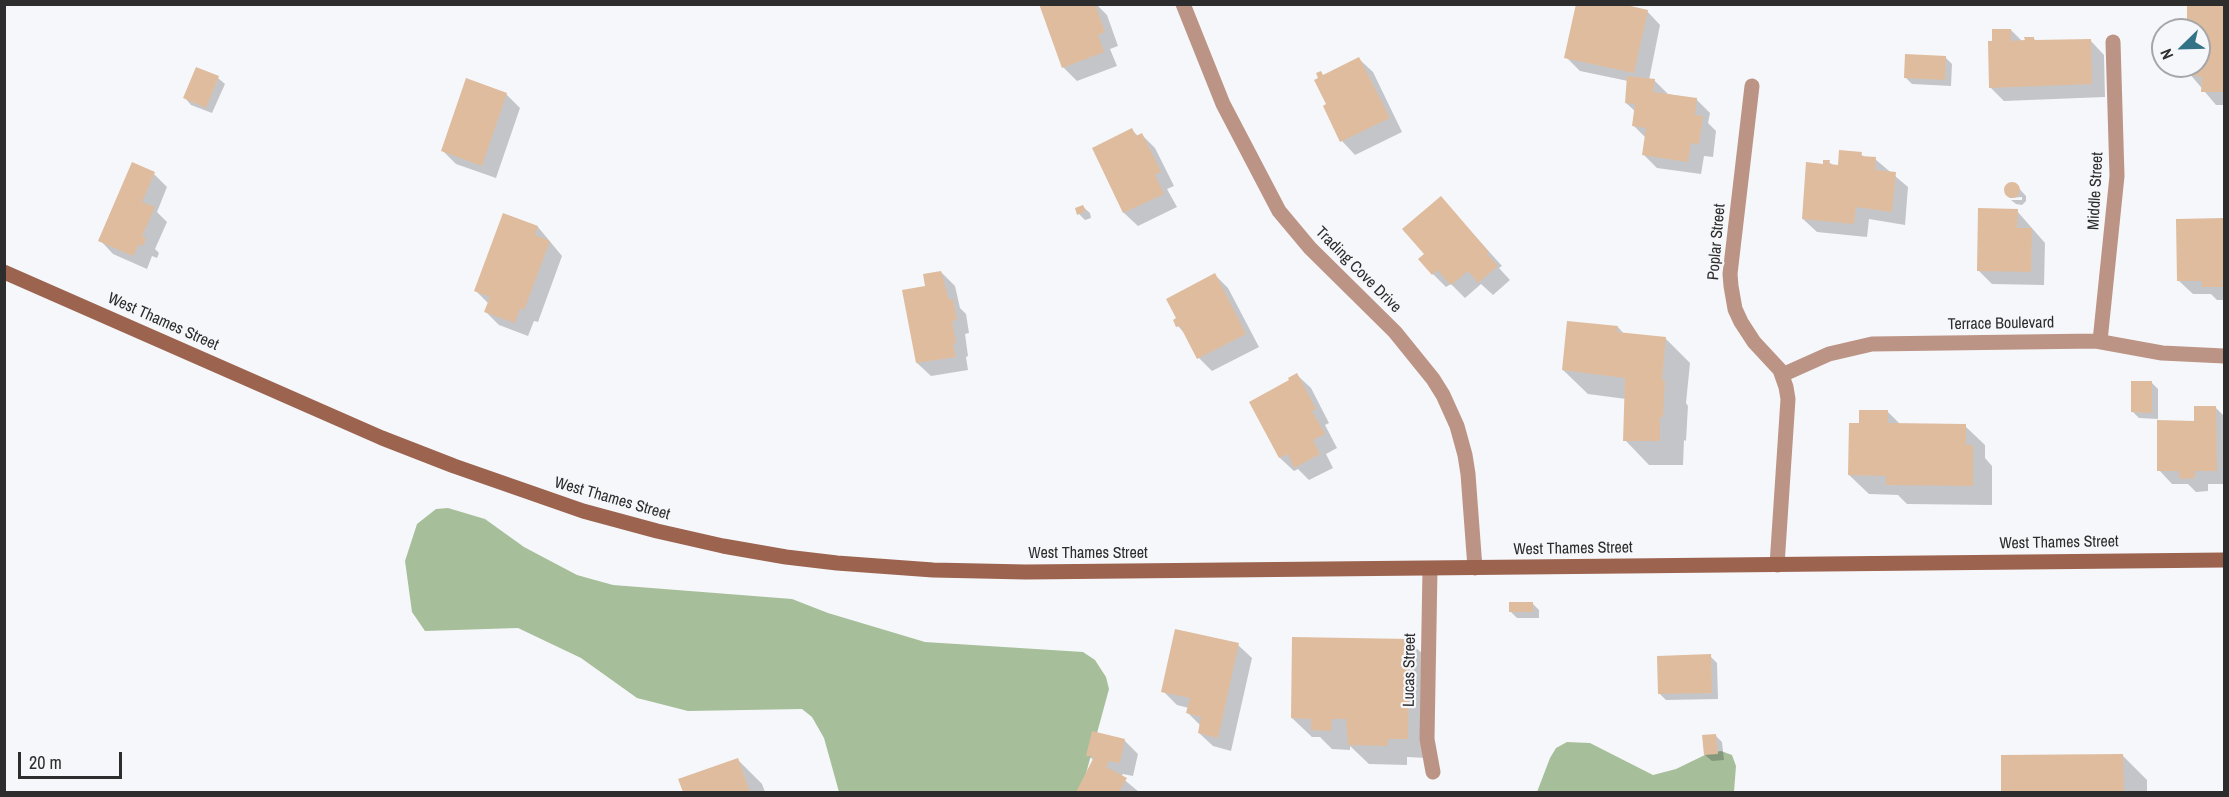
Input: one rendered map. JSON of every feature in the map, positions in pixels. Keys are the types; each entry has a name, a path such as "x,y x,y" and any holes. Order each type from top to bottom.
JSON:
{"main road":[{"name":"West Thames Street","path":"4,272 382,438 454,466 583,511 657,531 723,546 837,563 972,572 2224,560"}],"street":[{"name":"Trading Cove Drive","path":"1183,4 1224,104 1279,211 1310,248 1395,332 1443,395 1457,426 1465,455 1475,568"},
{"name":"Middle Street","path":"2100,341 2116,176 2113,42"},
{"name":"Poplar Street","path":"1752,86 1730,274 1735,309 1741,322 1754,342 1780,370 1788,399 1777,565"},
{"name":"Terrace Boulevard","path":"1782,375 1829,354 1872,344 2100,341 2162,353 2224,356"},
{"name":"Lucas Street","path":"1430,569 1427,739 1433,772"}],"green space":[{"path":"448,508 485,519 524,547 577,575 613,585 792,599 828,613 925,642 1083,652 1095,660 1106,677 1109,689 1081,792 839,792 824,738 812,717 802,709 688,711 637,698 581,658 518,628 425,631 412,612 405,561 417,524 436,509"},
{"path":"1567,742 1590,743 1653,775 1676,769 1709,753 1721,751 1732,755 1736,766 1734,792 1537,792 1556,748"}],"building":[{"path":"1039,4 1095,4 1105,32 1098,35 1104,52 1062,68"},
{"path":"1576,4 1622,4 1648,10 1634,73 1564,58"},
{"path":"2187,4 2224,4 2224,92 2201,92 2202,78 2211,78 2211,18 2187,18"},
{"path":"1992,29 2011,29 2011,41 2025,40 2024,37 2034,37 2034,40 2091,39 2092,84 1989,88 1988,41 1992,41"},
{"path":"1905,54 1946,56 1945,80 1904,78"},
{"path":"1359,57 1390,118 1340,142 1314,80 1318,78 1316,73 1321,71 1323,75"},
{"path":"196,67 219,76 206,108 183,98"},
{"path":"1627,76 1655,79 1653,92 1697,98 1695,115 1703,116 1699,144 1691,143 1688,162 1642,155 1646,128 1632,126 1635,104 1625,103"},
{"path":"466,78 507,93 482,166 441,151"},
{"path":"1132,128 1136,136 1142,133 1161,172 1155,175 1164,194 1123,213 1092,148"},
{"path":"1839,150 1862,152 1861,156 1876,157 1875,170 1896,172 1892,212 1856,207 1854,224 1802,219 1806,162 1823,164 1823,160 1830,160 1829,164 1838,165"},
{"path":"132,162 155,172 142,202 155,207 142,236 146,238 143,246 139,244 133,256 98,241"},
{"path":"2009,182 2015,182 2020,190 2018,196 2009,198 2004,193 2004,187"},
{"path":"1441,196 1489,252 1487,254 1498,266 1478,283 1468,271 1451,285 1437,270 1432,275 1418,259 1424,254 1402,229"},
{"path":"1083,205 1086,211 1077,215 1075,208"},
{"path":"1978,208 2018,209 2017,228 2032,228 2031,272 1977,271"},
{"path":"503,213 538,226 535,235 550,241 524,310 520,308 515,323 484,312 490,297 474,291"},
{"path":"2224,218 2223,287 2202,287 2202,281 2177,281 2176,219"},
{"path":"941,271 949,300 953,299 957,320 952,321 956,357 916,363 902,290 925,286 923,274"},
{"path":"1215,273 1246,334 1197,359 1180,326 1176,327 1173,320 1176,318 1166,299"},
{"path":"1567,321 1618,326 1617,332 1666,337 1660,441 1623,441 1625,378 1562,370"},
{"path":"1297,373 1316,409 1312,411 1325,434 1313,440 1320,454 1294,468 1288,454 1279,458 1249,402 1289,380 1288,378"},
{"path":"2131,381 2152,381 2152,413 2131,412"},
{"path":"2194,406 2216,406 2217,471 2195,471 2195,478 2182,479 2179,477 2179,471 2157,471 2157,420 2194,421"},
{"path":"1859,410 1888,410 1888,423 1966,424 1966,445 1973,445 1973,486 1886,485 1886,476 1848,475 1849,423 1859,423"},
{"path":"1509,602 1533,602 1533,612 1509,612"},
{"path":"1175,629 1239,643 1218,738 1198,733 1201,717 1186,713 1190,698 1161,692"},
{"path":"1292,637 1410,639 1408,739 1388,739 1388,746 1348,745 1346,719 1332,719 1331,731 1311,730 1311,719 1291,718"},
{"path":"1711,654 1712,693 1658,694 1657,656"},
{"path":"1092,731 1125,739 1120,763 1109,761 1106,767 1127,778 1119,792 1076,792 1094,757 1086,756"},
{"path":"1716,734 1718,754 1704,755 1702,735"},
{"path":"2123,754 2124,792 2001,792 2001,755"},
{"path":"738,758 750,792 683,792 678,779"}]}
